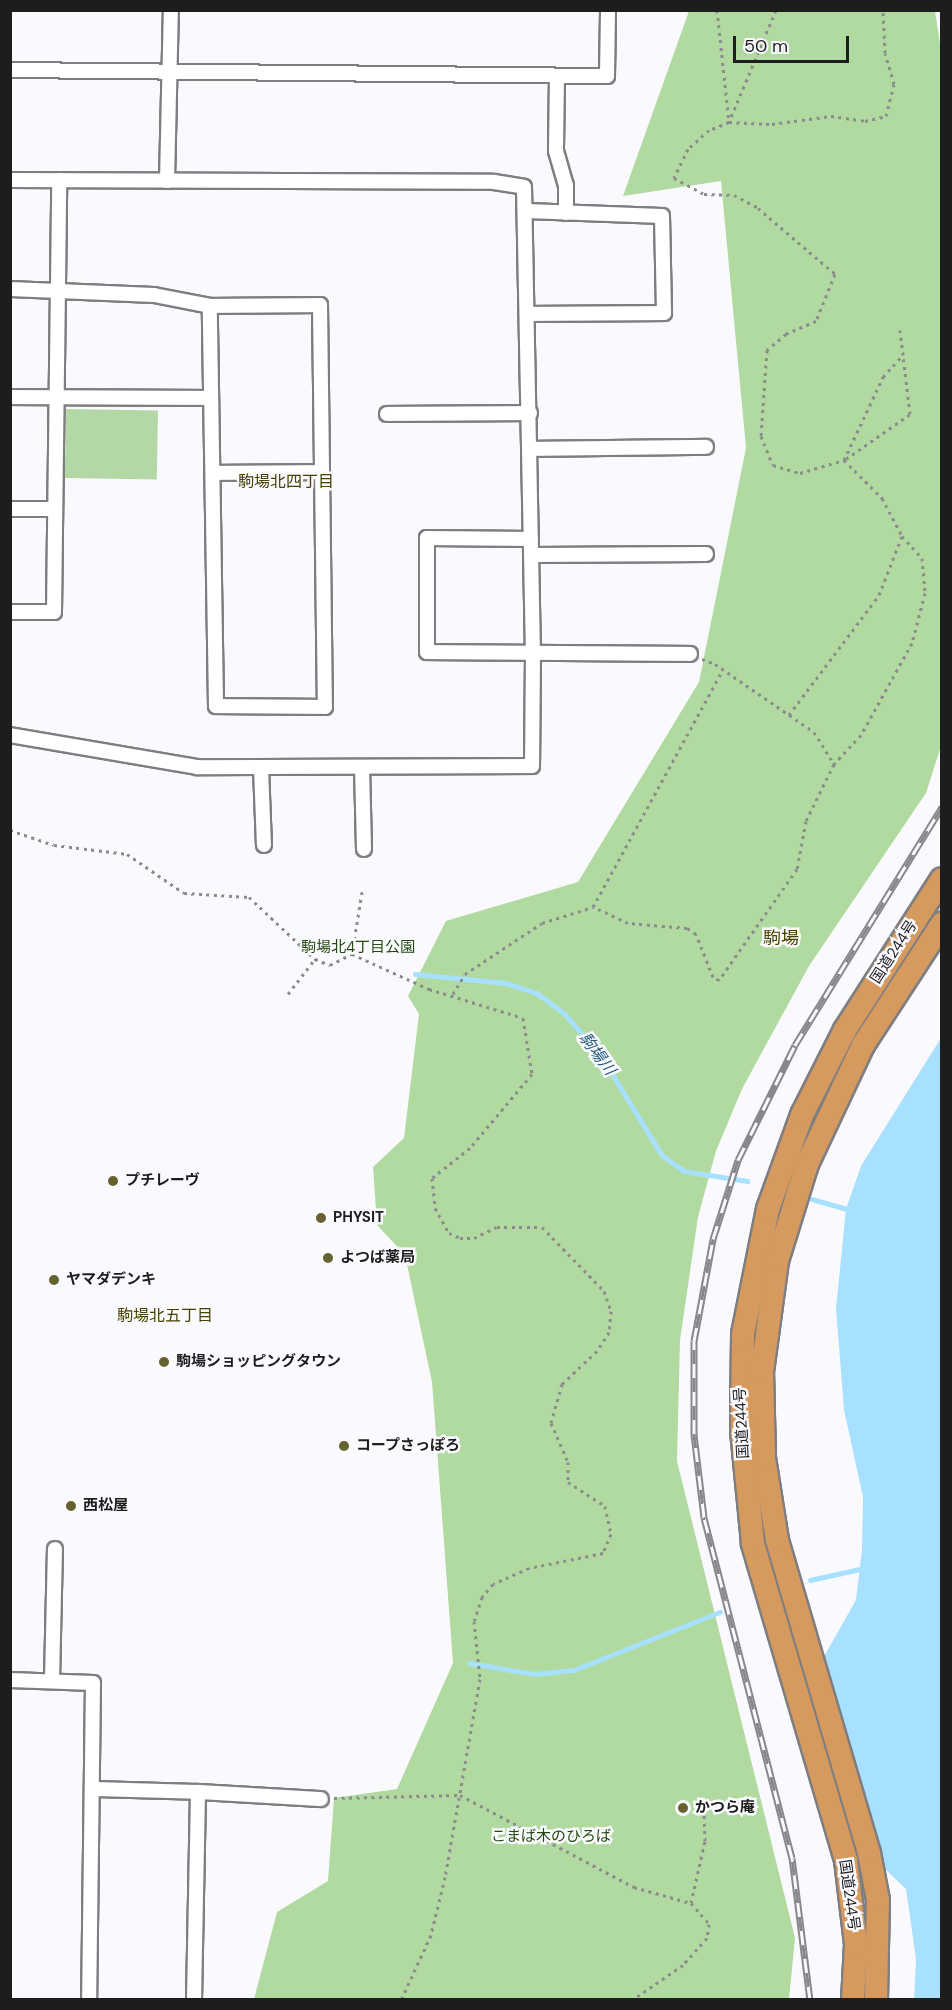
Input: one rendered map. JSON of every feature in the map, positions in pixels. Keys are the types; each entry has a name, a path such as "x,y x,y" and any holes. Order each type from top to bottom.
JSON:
{"highway":[{"name":"国道244号","path":"853,2000 856,1944 846,1860 753,1543 742,1431 742,1345 768,1209 802,1115 845,1030 942,879"},
{"name":"国道244号","path":"876,2000 880,1946 876,1888 777,1540 765,1458 762,1372 777,1261 807,1164 863,1045 942,924"}],"street":[{"path":"167,181 171,10"},
{"path":"10,70 608,76 608,10"},
{"path":"557,76 556,151 566,185 566,213"},
{"path":"10,180 518,183 525,189 529,314 533,655 532,766 196,767 10,735"},
{"path":"10,612 54,612 54,398 59,180"},
{"path":"527,211 662,216 664,313 529,314"},
{"path":"10,289 58,289 154,295 210,306 320,305 325,706 216,706 213,473 209,398 210,306"},
{"path":"10,397 209,398"},
{"path":"387,414 530,413"},
{"path":"530,449 706,447"},
{"path":"213,473 322,472"},
{"path":"10,509 54,509"},
{"path":"531,539 427,538 427,652 533,655 690,654"},
{"path":"532,555 706,555"},
{"path":"362,767 364,849"},
{"path":"261,768 264,845"},
{"path":"52,1680 55,1549"},
{"path":"10,1680 93,1683 89,2000"},
{"path":"93,1789 321,1799"},
{"path":"194,2000 198,1792"}],"path":[{"path":"717,10 729,122"},
{"path":"729,122 776,10"},
{"path":"883,10 885,53 894,84 886,116 865,121 831,116 729,122 709,130 688,149 674,177 704,194 734,195 758,208 835,274 816,321 786,334 767,350 761,436 773,465 800,473 844,460 910,414 900,330"},
{"path":"844,460 883,377 903,355"},
{"path":"453,993 465,974 503,951 542,923 593,908 628,923 687,928 696,934 713,977 719,980 797,869 806,821 834,764 861,735 912,644 925,592 922,558 902,536 882,498 844,460"},
{"path":"789,715 879,596 902,536"},
{"path":"690,654 722,671 814,732 834,764"},
{"path":"593,908 722,671"},
{"path":"10,830 54,845 127,854 184,893 249,897 315,959 330,965 352,954"},
{"path":"352,954 362,892"},
{"path":"352,954 429,989 453,993 523,1017 532,1074 470,1148 432,1178 437,1212 440,1219 460,1238 474,1238 497,1227 542,1227 604,1290 611,1311 609,1332 597,1351 562,1384 551,1423 568,1462 568,1482 604,1506 610,1534 603,1553 529,1568 493,1584 476,1611 480,1674 460,1795 431,1935 401,2000"},
{"path":"288,994 315,959"},
{"path":"321,1799 460,1795 634,1887 691,1903 709,1924 707,1938 683,1965 632,2000"},
{"path":"691,1903 705,1841 704,1806"}],"green space":[{"name":"こまば木のひろば","path":"689,11 935,11 941,50 941,746 926,793 809,966 742,1089 716,1151 698,1217 680,1340 677,1461 795,1938 789,1999 254,1999 277,1912 328,1881 334,1798 397,1789 453,1663 432,1382 405,1255 377,1225 373,1167 404,1138 419,1014 408,996 446,921 578,882 699,682 746,448 721,181 623,196"},
{"path":"66,409 158,411 157,480 65,478"}],"water":[{"path":"941,1038 941,1999 914,1999 916,1959 906,1889 885,1869 822,1660 856,1600 862,1550 863,1497 844,1410 836,1309 846,1209 861,1166"}],"waterway":[{"name":"駒場川","path":"415,974 506,983 537,993 565,1014 602,1057 662,1155 684,1171 747,1181"},
{"name":"駒場川","path":"812,1199 846,1209"},
{"path":"810,1580 860,1569"},
{"path":"469,1663 535,1674 574,1670 720,1612"}],"railway":[{"path":"810,2000 792,1858 704,1517 694,1434 694,1341 713,1239 738,1160 795,1045 942,807"}],"place":[{"name":"プチレーヴ","path":"113,1181"},
{"name":"PHYSIT","path":"321,1218"},
{"name":"よつば薬局","path":"328,1258"},
{"name":"ヤマダデンキ","path":"54,1280"},
{"name":"駒場ショッピングタウン","path":"164,1362"},
{"name":"コープさっぽろ","path":"344,1446"},
{"name":"西松屋","path":"71,1506"},
{"name":"かつら庵","path":"683,1808"}],"district":[{"name":"駒場北四丁目","path":"286,482"},
{"name":"駒場","path":"781,938"},
{"name":"駒場北五丁目","path":"165,1316"}],"park label":[{"name":"駒場北4丁目公園","path":"358,948"}]}
